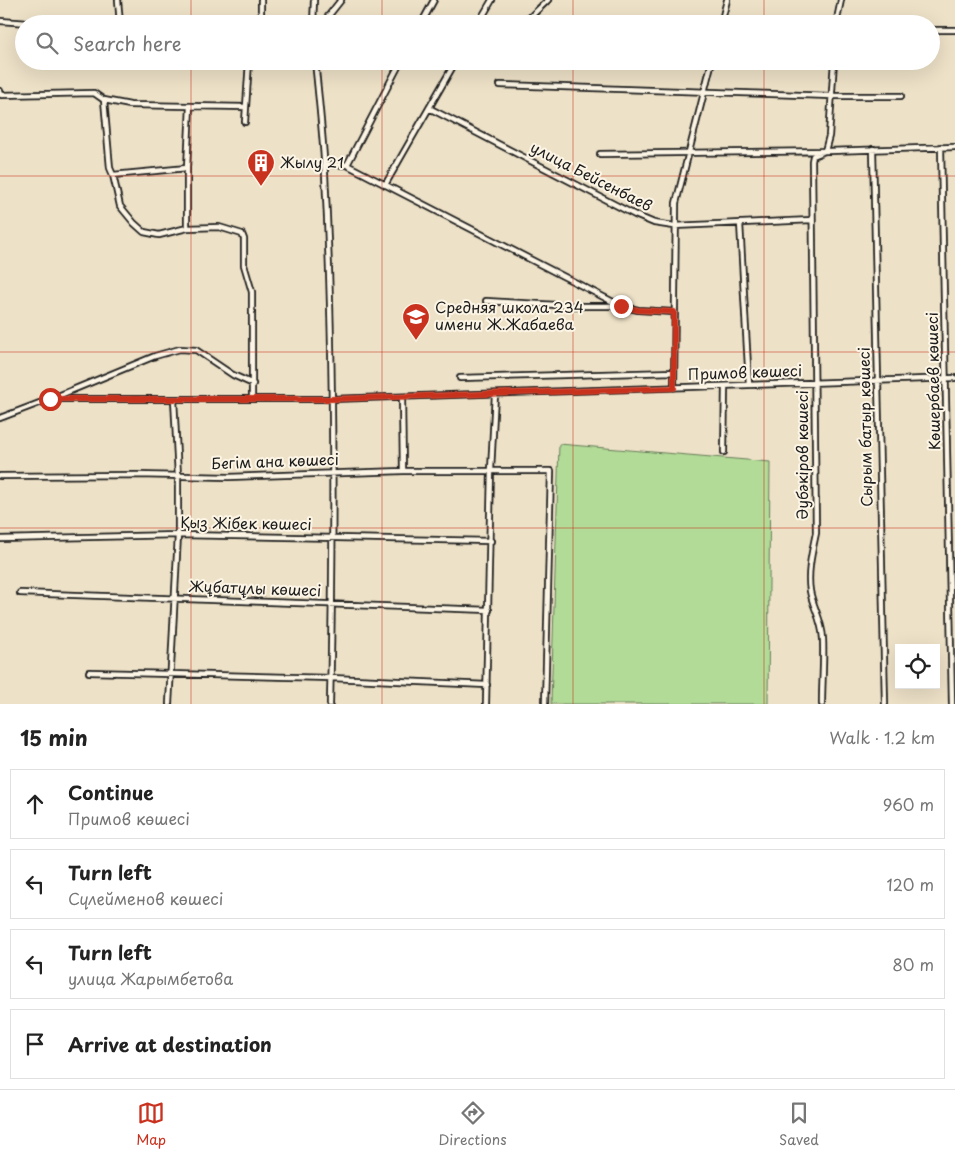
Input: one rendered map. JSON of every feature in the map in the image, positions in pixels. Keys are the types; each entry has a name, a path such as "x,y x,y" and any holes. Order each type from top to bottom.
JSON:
{"street":[{"path":"118,0 119,15"},
{"path":"261,0 261,15"},
{"path":"313,15 314,0"},
{"path":"329,15 341,0"},
{"path":"426,15 434,0"},
{"path":"483,15 492,0"},
{"path":"532,15 548,0"},
{"path":"723,15 727,0"},
{"path":"838,15 840,0"},
{"path":"0,21 15,22"},
{"path":"940,30 955,30"},
{"path":"246,122 248,70"},
{"path":"316,70 324,164 332,399 334,539 330,704"},
{"path":"347,164 396,70"},
{"path":"385,185 451,70"},
{"path":"674,388 674,226 676,203 710,70"},
{"name":"Әубәкіров көшесі","path":"822,704 823,638 821,620 813,602 810,589 809,574 816,533 812,161 813,156 825,150 829,136 833,70"},
{"path":"500,85 832,96 901,96"},
{"path":"0,91 1,95 94,93 104,100 130,105 246,107"},
{"path":"104,100 110,168 120,206 134,223 144,232 160,235 187,228 219,227 242,234 244,239 244,265 252,292 252,399"},
{"path":"187,228 190,106"},
{"name":"улица Бейсенбаев","path":"429,108 654,223 674,226 812,220"},
{"name":"Көшербаев көшесі","path":"942,147 952,704"},
{"path":"600,154 955,147"},
{"name":"Сырым батыр көшесі","path":"873,149 885,704"},
{"path":"324,164 347,164 621,306"},
{"path":"113,175 187,168"},
{"path":"740,223 749,385"},
{"path":"486,301 576,306 621,306 638,310 674,312"},
{"path":"50,399 155,356 180,349 196,350 233,375 252,384"},
{"path":"460,378 674,372"},
{"name":"Примов көшесі","path":"0,418 50,399 332,399 955,378"},
{"path":"724,386 724,452"},
{"path":"486,704 491,541 491,470 495,394"},
{"path":"402,397 403,471"},
{"path":"169,704 178,535 178,476 174,399"},
{"name":"Бегім ана көшесі","path":"0,476 229,477 333,472 550,471 545,704"},
{"name":"Қыз Жібек көшесі","path":"0,539 178,535 491,541"},
{"name":"Жұбатұлы көшесі","path":"20,594 489,610"},
{"path":"89,672 331,678 487,685"}],"green space":[{"path":"559,444 770,462 768,704 551,704"}],"place":[{"name":"Жылу 21","path":"261,187"},
{"name":"Средняя школа 234 имени Ж.Жабаева","path":"416,341"}],"route":[{"path":"50,399 332,399 674,388 674,312 638,310 621,306"}]}
